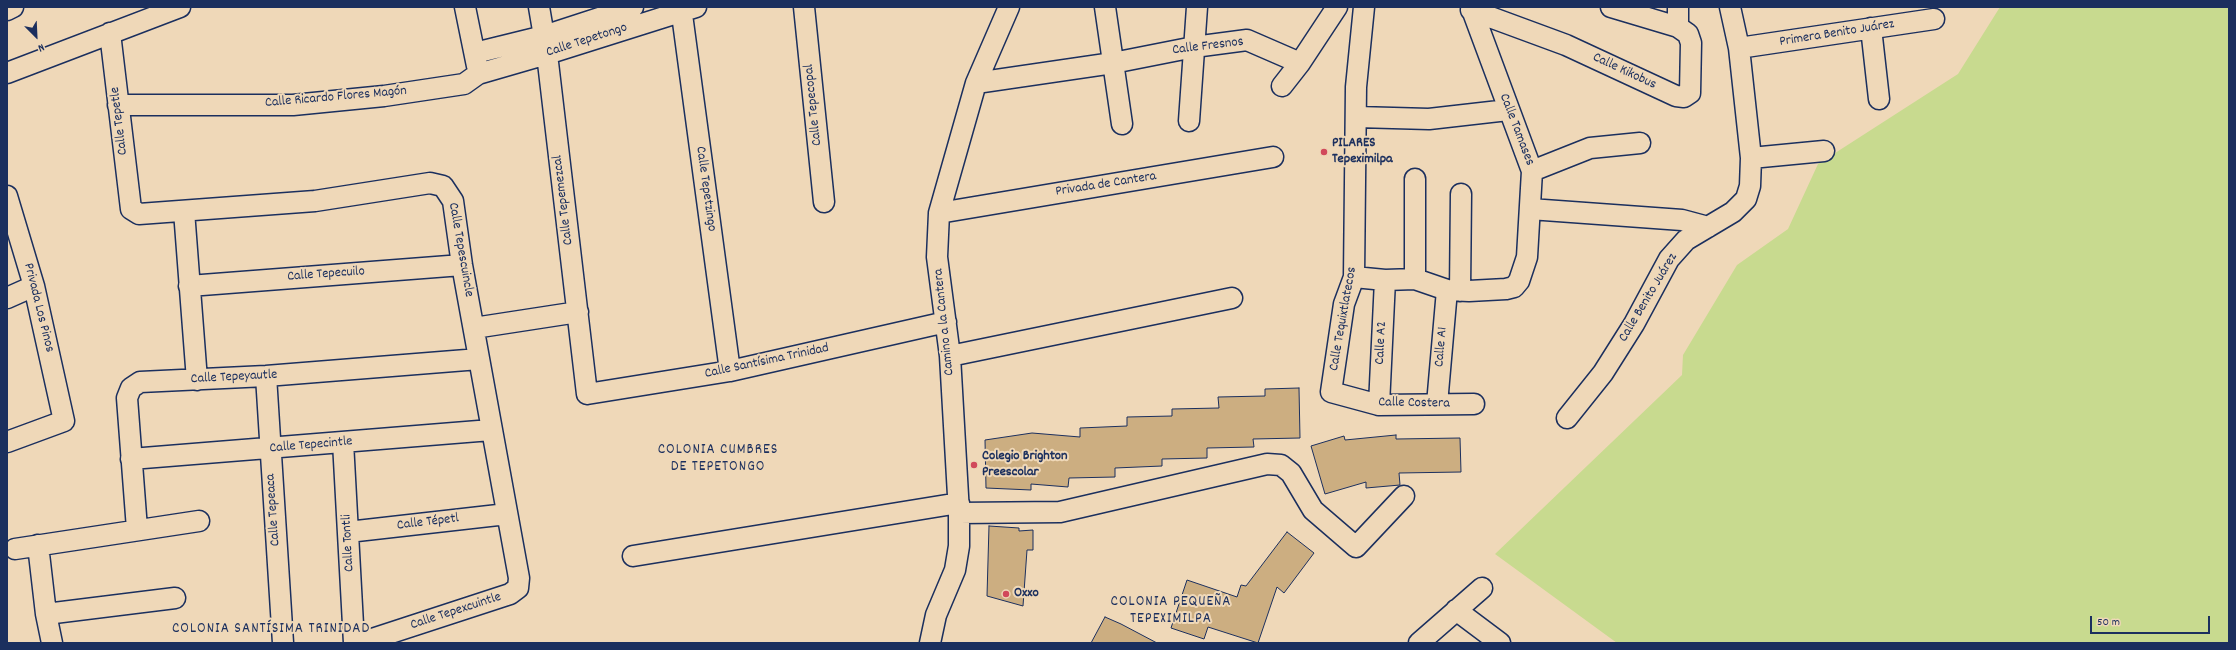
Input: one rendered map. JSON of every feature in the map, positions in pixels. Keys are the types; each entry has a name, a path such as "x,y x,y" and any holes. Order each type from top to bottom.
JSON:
{"street":[{"path":"7,10 13,7"},
{"path":"7,73 180,7"},
{"path":"465,7 478,74"},
{"name":"Calle Tepemezcal","path":"539,7 545,45 587,394"},
{"name":"Calle Tepetongo","path":"478,74 633,7"},
{"name":"Calle Tepecopal","path":"804,7 824,202"},
{"name":"Camino a la Cantera","path":"930,643 936,614 954,570 959,546 959,508 950,356 937,257 939,213 976,83 1009,7"},
{"path":"1106,7 1122,124"},
{"path":"1189,121 1197,7"},
{"path":"1282,86 1300,63 1336,7"},
{"name":"Calle Tequixtlatecos","path":"1332,392 1344,304 1354,277 1357,117 1356,87 1364,7"},
{"path":"1611,7 1678,27 1678,7"},
{"name":"Calle Benito Juárez","path":"1568,418 1603,373 1634,324 1669,259 1686,240 1733,212 1746,199 1750,186 1751,158 1739,48 1730,7"},
{"name":"Calle Tepetongo","path":"475,53 545,45 686,8"},
{"name":"Calle Tepetzingo","path":"686,8 730,372"},
{"name":"Calle Kikobus","path":"1471,8 1566,45 1676,96 1684,97 1690,93 1691,43 1688,34 1678,27"},
{"name":"Calle Tamases","path":"1454,290 1506,289 1514,287 1519,281 1527,257 1530,209 1532,171 1471,8"},
{"name":"Primera Benito Juárez","path":"1739,48 1934,19"},
{"path":"1871,28 1880,99"},
{"name":"Calle Tepetle","path":"110,33 131,209"},
{"name":"Calle Fresnos","path":"976,83 1113,63 1194,46 1247,40 1300,63"},
{"name":"Calle Ricardo Flores Magón","path":"118,105 293,105 384,96 464,84 478,74"},
{"path":"1357,117 1429,119 1508,110"},
{"path":"1532,171 1590,148 1640,143"},
{"path":"1751,158 1824,151"},
{"name":"Privada de Cantera","path":"939,213 1273,158"},
{"path":"1414,179 1415,279"},
{"name":"Calle Tepescuincle","path":"131,209 139,214 184,211 315,201 430,183 443,186 453,201 462,265 519,578"},
{"name":"Calle A1","path":"1437,404 1454,290 1461,194"},
{"name":"Privada Los Pinos","path":"7,196 34,286 64,422 7,442"},
{"path":"1530,209 1682,220 1708,227"},
{"path":"184,211 197,380"},
{"name":"Calle Tepecuilo","path":"190,286 462,265"},
{"path":"1354,277 1385,280 1415,279 1454,290"},
{"name":"Calle A2","path":"1379,405 1385,280"},
{"path":"7,298 34,286"},
{"path":"950,356 1232,298"},
{"path":"474,328 578,312"},
{"name":"Calle Santísima Trinidad","path":"587,394 730,372 946,322"},
{"name":"Calle Tepeyautle","path":"137,529 127,398 131,388 140,382 266,376 479,359"},
{"name":"Calle Tepeaca","path":"266,376 283,643"},
{"name":"Calle Costera","path":"1332,392 1379,405 1474,404"},
{"name":"Calle Tepecintle","path":"131,459 270,450 343,442 491,430"},
{"name":"Calle Tontli","path":"343,442 354,643"},
{"path":"634,556 959,508 988,513 1060,512 1267,464 1281,465 1291,473 1313,510 1356,546 1404,496"},
{"name":"Calle Tépetl","path":"348,532 507,514"},
{"path":"15,549 137,529 199,521"},
{"path":"38,545 46,614 52,643"},
{"name":"Calle Tepexcuintle","path":"360,643 510,594 518,588 519,578"},
{"path":"1419,643 1482,588"},
{"path":"46,614 175,598"},
{"path":"1456,610 1500,643"}],"green space":[{"path":"2000,7 2229,7 2229,643 1617,643 1495,554 1682,375 1683,355 1737,265 1788,229 1818,164 1958,74"}],"building":[{"path":"1299,388 1300,438 1253,439 1254,447 1207,448 1207,458 1162,459 1162,466 1115,468 1115,477 1069,478 1068,487 1031,484 1031,490 986,488 985,440 1032,433 1080,437 1080,428 1127,426 1127,417 1172,416 1172,409 1219,408 1218,397 1265,396 1265,389"},
{"path":"1396,435 1396,439 1460,438 1461,472 1399,473 1400,485 1366,488 1366,482 1325,494 1311,446 1344,436 1345,440"},
{"path":"989,526 1019,528 1019,531 1033,530 1033,550 1027,550 1023,606 987,596"},
{"path":"1287,532 1314,553 1284,593 1277,587 1258,643 1208,627 1204,639 1171,628 1187,580 1237,597 1241,585 1246,586"},
{"path":"1105,617 1121,624 1157,643 1091,643"}],"place":[{"name":"PILARES Tepeximilpa","path":"1324,152"},
{"name":"Colegio Brighton Preescolar","path":"974,465"},
{"name":"Oxxo","path":"1006,594"}],"district":[{"name":"COLONIA CUMBRES DE TEPETONGO","path":"718,460"},
{"name":"COLONIA PEQUEÑA TEPEXIMILPA","path":"1171,612"},
{"name":"COLONIA SANTÍSIMA TRINIDAD","path":"271,630"}]}
